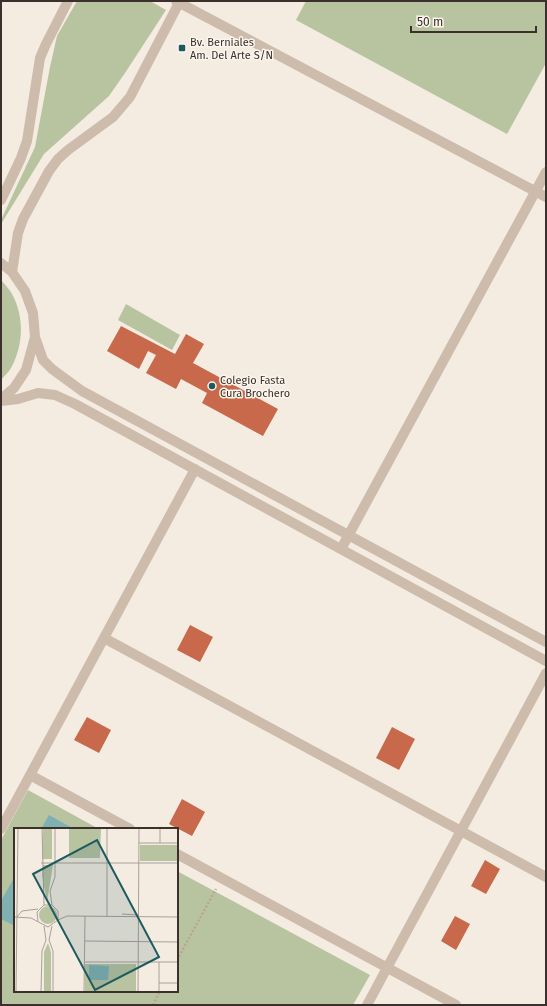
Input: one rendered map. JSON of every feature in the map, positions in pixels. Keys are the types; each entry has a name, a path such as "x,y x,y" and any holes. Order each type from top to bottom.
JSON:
{"street":[{"path":"1,200 21,158 27,141 40,58 68,1"},
{"path":"12,272 18,233 23,219 49,171 58,159 68,150 114,117 130,97 178,1 546,197"},
{"path":"341,549 546,172"},
{"path":"1,263 12,272 25,291 33,313 35,337 43,360 52,369 82,391 546,642"},
{"path":"1,400 14,388 26,370 35,337"},
{"path":"1,400 18,399 38,394 55,395 75,404 546,660"},
{"path":"1,829 196,469"},
{"path":"104,638 546,877"},
{"path":"367,1005 546,673"},
{"path":"30,775 128,828"},
{"path":"178,855 456,1005"}],"path":[{"path":"178,958 222,878"},
{"path":"153,1005 160,992"}],"green space":[{"path":"77,1 150,1 166,10 109,96 44,154 1,224 1,220 35,147 57,36"},
{"path":"306,1 546,1 546,63 507,134 296,20"},
{"path":"1,280 11,292 16,303 21,322 21,332 15,359 10,370 1,380"},
{"path":"126,304 180,335 172,350 118,320"},
{"path":"28,790 97,828 14,828 14,992 178,992 178,872 370,975 353,1005 1,1005 1,840"}],"water":[{"path":"49,815 72,828 42,828"},
{"path":"14,878 14,926 1,919 1,901"}],"building":[{"path":"121,326 175,354 186,334 204,344 193,363 278,409 263,436 202,403 207,393 181,379 176,389 146,373 156,355 148,351 139,369 107,351"},
{"path":"190,625 213,637 200,662 177,650"},
{"path":"87,717 111,730 99,753 74,740"},
{"path":"392,727 415,739 399,770 376,758"},
{"path":"182,799 205,812 192,836 169,824"},
{"path":"485,860 500,869 486,894 471,886"},
{"path":"455,916 470,924 456,950 441,941"}],"place":[{"name":"Bv. Berniales Am. Del Arte S/N","path":"182,48"},
{"name":"Colegio Fasta Cura Brochero","path":"212,386"}]}
